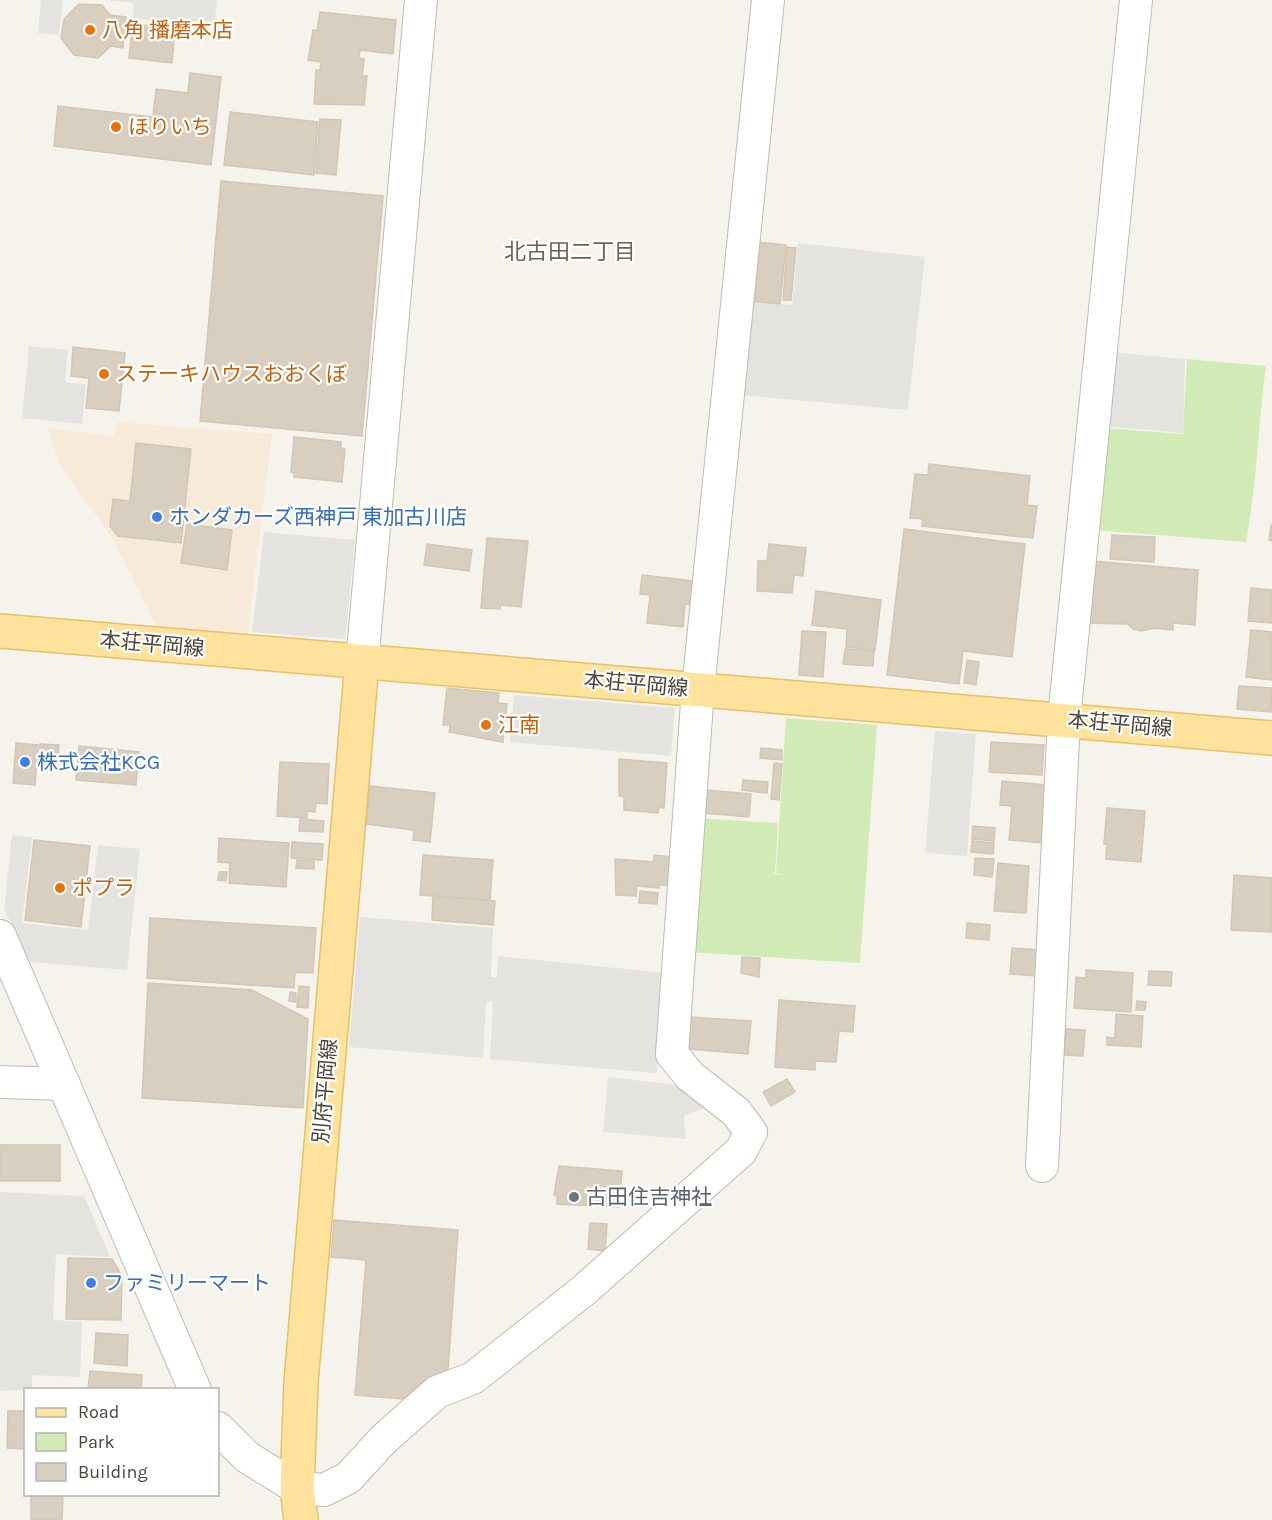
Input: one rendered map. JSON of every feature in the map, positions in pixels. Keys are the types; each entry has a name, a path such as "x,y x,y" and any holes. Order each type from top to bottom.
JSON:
{"main road":[{"name":"本荘平岡線","path":"0,631 1272,738"},
{"name":"別府平岡線","path":"299,1504 301,1382 362,662"}],"street":[{"path":"362,662 422,0"},
{"path":"219,1429 299,1504 348,1478 384,1439 437,1392 473,1378 583,1292 741,1151 751,1132 736,1112 690,1076 672,1054 698,689 768,0"},
{"path":"1042,1166 1064,719 1136,0"},
{"path":"0,936 195,1388"},
{"path":"0,1082 64,1084"}],"shaded area":[{"path":"41,0 63,0 59,35 38,33"},
{"path":"106,0 217,0 214,27 133,18 134,3"},
{"path":"798,243 925,257 908,410 741,395 747,301 792,305"},
{"path":"29,346 68,350 65,382 86,384 82,424 22,418"},
{"path":"1110,352 1185,359 1183,433 1103,426"},
{"path":"118,422 272,434 247,641 158,630 114,541 59,463 48,428 113,436"},
{"path":"264,532 355,540 345,639 252,632"},
{"path":"514,695 675,708 671,756 510,742"},
{"path":"935,731 976,734 967,856 925,853"},
{"path":"12,835 32,837 22,923 88,930 98,845 140,849 127,970 30,962 4,909"},
{"path":"360,917 493,928 491,977 497,977 498,956 665,973 657,1073 490,1059 493,1001 486,1002 483,1058 349,1047"},
{"path":"608,1077 677,1085 706,1107 684,1116 686,1139 603,1132"},
{"path":"0,1192 84,1196 110,1257 56,1254 53,1320 82,1322 80,1377 32,1375 32,1388 0,1391"}],"green space":[{"path":"1187,359 1266,366 1253,498 1246,542 1094,530 1103,428 1183,434"},
{"path":"786,718 877,725 860,963 689,952 698,818 778,823 775,874 788,875 776,873"}],"building":[{"path":"79,4 102,5 110,15 126,17 123,48 111,46 98,58 74,55 61,38 64,19"},
{"path":"320,12 396,20 393,54 360,50 359,58 364,59 362,76 367,76 364,105 314,104 316,70 320,70 321,62 308,60 313,30 317,31"},
{"path":"133,24 175,29 172,63 129,58"},
{"path":"190,73 221,77 211,165 54,146 58,106 153,117 156,89 188,93"},
{"path":"230,112 318,122 314,175 224,165"},
{"path":"320,119 341,120 336,175 316,173"},
{"path":"221,181 383,196 362,436 200,421"},
{"path":"757,242 786,245 780,304 751,301"},
{"path":"787,247 796,248 791,300 783,300"},
{"path":"73,347 125,353 119,411 86,408 89,378 71,376"},
{"path":"294,437 341,442 341,449 345,449 342,482 294,477 294,473 291,472"},
{"path":"136,443 191,449 181,543 118,536 110,526 113,499 130,501"},
{"path":"929,464 1030,476 1027,505 1037,506 1033,538 922,526 923,519 910,518 915,474 928,475"},
{"path":"187,524 232,530 227,570 181,563"},
{"path":"1272,525 1272,541 1269,540"},
{"path":"904,529 1025,544 1012,657 963,651 959,684 887,675"},
{"path":"1112,535 1155,537 1154,562 1110,559"},
{"path":"487,538 528,541 521,607 500,605 500,609 481,608"},
{"path":"427,544 472,550 469,571 424,565"},
{"path":"769,544 806,548 803,576 794,575 792,593 757,591 758,561 767,561"},
{"path":"1091,561 1198,570 1195,625 1173,623 1173,630 1154,628 1141,631 1133,629 1128,624 1086,623"},
{"path":"642,575 694,581 690,604 685,604 683,627 647,623 650,595 640,594"},
{"path":"1251,588 1272,590 1272,623 1248,621"},
{"path":"816,591 881,600 875,650 846,647 847,629 812,625"},
{"path":"1251,630 1272,632 1272,680 1246,677"},
{"path":"802,631 826,632 823,677 799,675"},
{"path":"845,649 874,651 873,666 843,664"},
{"path":"967,660 979,662 976,685 964,683"},
{"path":"1239,686 1272,688 1271,712 1237,709"},
{"path":"447,688 499,693 498,703 507,704 503,742 449,732 450,725 443,725"},
{"path":"991,742 1044,745 1042,775 989,772"},
{"path":"16,743 38,745 35,785 13,783"},
{"path":"40,744 59,745 58,758 39,757"},
{"path":"79,746 139,752 136,785 76,780"},
{"path":"761,748 782,750 782,760 760,758"},
{"path":"619,759 667,763 664,808 659,807 658,813 624,810 624,797 619,796"},
{"path":"280,762 329,764 327,804 316,803 315,812 307,811 307,818 277,816"},
{"path":"774,763 782,764 779,800 771,799"},
{"path":"743,780 768,782 767,793 742,790"},
{"path":"1002,781 1047,785 1043,843 1009,840 1012,806 1000,805"},
{"path":"370,786 435,793 430,842 413,840 414,830 366,824"},
{"path":"705,790 751,794 749,817 703,813"},
{"path":"1107,808 1145,811 1141,862 1106,859 1107,844 1104,844"},
{"path":"300,819 324,821 323,832 299,831"},
{"path":"973,826 995,828 994,841 972,839"},
{"path":"219,838 289,843 286,887 229,883 230,863 218,862"},
{"path":"34,840 90,846 81,927 25,920"},
{"path":"972,841 994,843 993,854 971,852"},
{"path":"292,842 323,844 322,860 291,858"},
{"path":"423,855 493,860 490,900 420,895"},
{"path":"654,855 671,857 668,885 659,885 659,888 637,886 636,896 616,895 615,859 654,862"},
{"path":"975,858 994,859 992,877 974,875"},
{"path":"297,860 314,861 314,869 296,868"},
{"path":"998,863 1029,866 1026,913 994,911"},
{"path":"219,872 227,872 226,881 218,880"},
{"path":"1234,875 1272,878 1272,932 1231,930"},
{"path":"640,891 658,893 657,904 639,903"},
{"path":"433,896 495,901 493,925 432,920"},
{"path":"150,918 316,928 313,973 295,972 294,988 147,978"},
{"path":"967,923 990,925 989,940 966,938"},
{"path":"1012,948 1038,950 1036,976 1010,974"},
{"path":"742,957 760,958 759,977 741,973"},
{"path":"1086,970 1133,973 1131,1012 1074,1008 1076,977 1086,978"},
{"path":"1149,971 1172,972 1171,986 1148,985"},
{"path":"148,983 252,990 308,1019 303,1108 142,1098"},
{"path":"299,986 309,987 308,1008 297,1007"},
{"path":"290,992 296,993 296,1002 289,1001"},
{"path":"779,1000 855,1006 853,1032 839,1031 836,1062 815,1061 815,1070 775,1067"},
{"path":"1137,1001 1146,1002 1145,1010 1136,1010"},
{"path":"1116,1014 1143,1016 1141,1047 1107,1045 1107,1037 1115,1038"},
{"path":"690,1017 751,1021 748,1054 688,1049"},
{"path":"1066,1029 1085,1030 1083,1056 1064,1055"},
{"path":"787,1079 795,1092 771,1106 763,1092"},
{"path":"0,1145 60,1145 60,1181 0,1181"},
{"name":"古田住吉神社","path":"559,1166 622,1171 619,1207 557,1204 557,1195 554,1195"},
{"path":"334,1220 458,1230 448,1371 402,1399 355,1395 366,1260 331,1257"},
{"path":"590,1223 607,1224 605,1251 588,1249"},
{"path":"68,1258 112,1259 122,1276 121,1320 66,1319"},
{"path":"96,1333 128,1335 127,1366 94,1363"},
{"path":"90,1371 142,1375 141,1388 88,1388"},
{"path":"8,1411 24,1411 24,1449 7,1448"},
{"path":"31,1496 63,1496 62,1520 31,1520"}],"place":[{"name":"八角 播磨本店","path":"90,30"},
{"name":"ほりいち","path":"116,127"},
{"name":"ステーキハウスおおくぼ","path":"104,374"},
{"name":"ホンダカーズ西神戸 東加古川店","path":"157,517"},
{"name":"江南","path":"486,725"},
{"name":"株式会社KCG","path":"25,762"},
{"name":"ポプラ","path":"60,888"},
{"name":"古田住吉神社","path":"574,1197"},
{"name":"ファミリーマート","path":"91,1283"}],"district":[{"name":"北古田二丁目","path":"570,252"}]}
